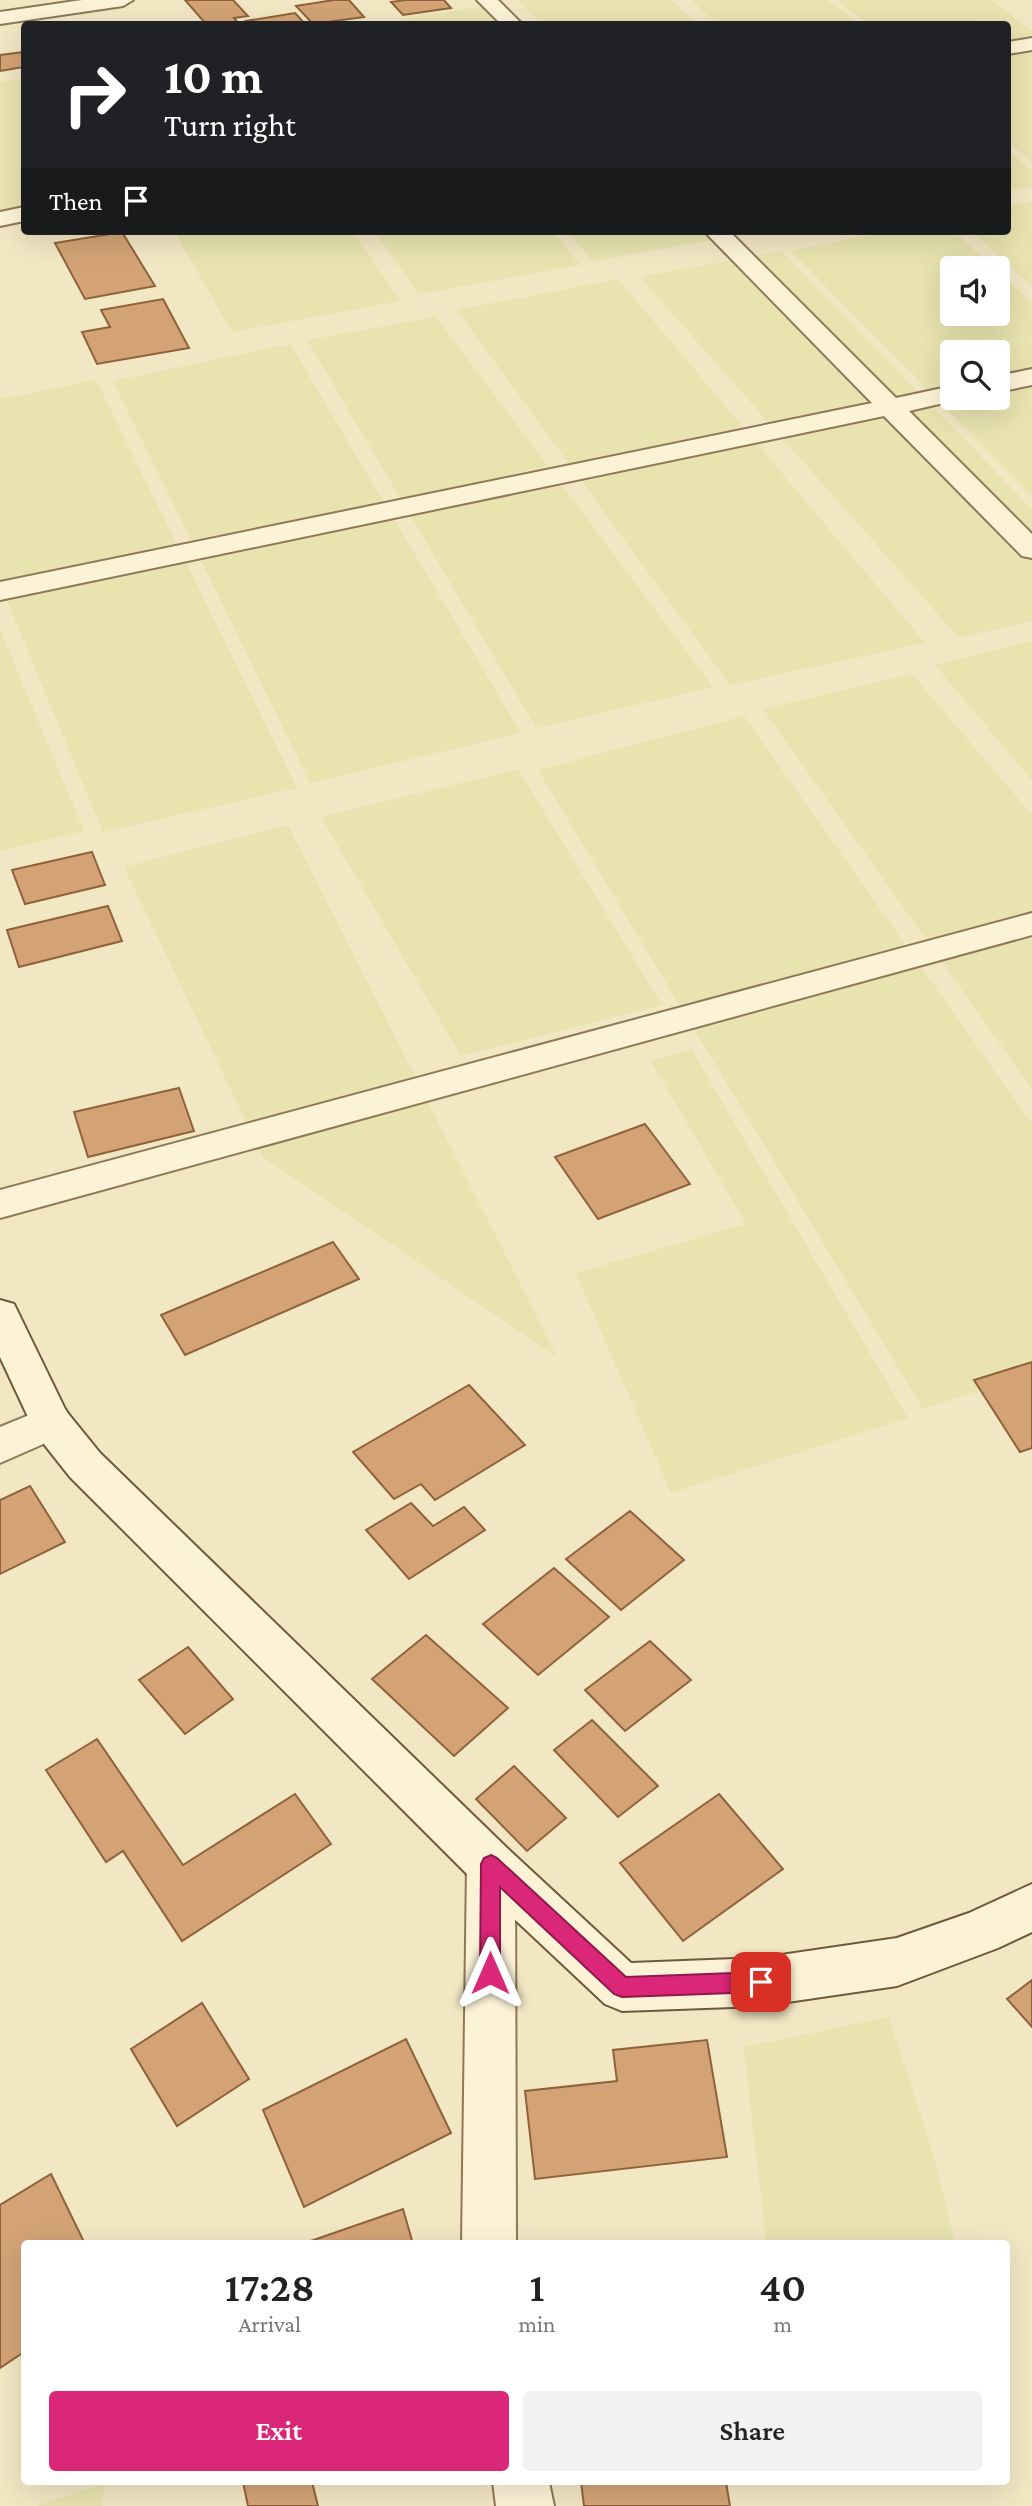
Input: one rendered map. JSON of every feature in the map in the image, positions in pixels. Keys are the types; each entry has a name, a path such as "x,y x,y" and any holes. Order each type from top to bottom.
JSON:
{"street":[{"path":"0,18 123,0"},
{"path":"487,0 509,21"},
{"path":"1011,48 1032,44"},
{"path":"0,219 21,216"},
{"path":"720,235 1032,550"},
{"path":"1010,382 1032,377"},
{"path":"0,591 940,397"},
{"path":"0,1204 1032,923"},
{"path":"0,1315 51,1422 85,1465 193,1575 622,1987 761,1982 897,1962 981,1931 1032,1907"},
{"path":"0,1446 51,1422"},
{"path":"489,2240 491,1864"},
{"path":"522,2485 525,2506"}],"shaded area":[{"path":"518,0 671,0 694,21 539,21"},
{"path":"691,0 828,0 854,21 715,21"},
{"path":"837,0 992,0 1032,31 1032,162 1011,144 1011,21 863,21"},
{"path":"502,4 519,21 400,21 398,19"},
{"path":"21,78 21,215 0,219 0,82"},
{"path":"1011,154 1032,171 1032,187 1011,190"},
{"path":"1032,202 1032,287 1010,266 1010,256 999,256 976,235 1011,235 1011,206"},
{"path":"176,235 356,235 400,301 232,332"},
{"path":"377,235 556,235 580,265 419,294"},
{"path":"571,235 729,237 592,261"},
{"path":"869,235 958,235 981,256 940,256 940,326 1010,326 1010,282 1032,303 1032,496 947,410 1010,410 1010,340 940,340 940,402 791,251"},
{"path":"781,251 1032,509 1032,621 959,638 640,277"},
{"path":"618,279 925,643 730,685 457,310"},
{"path":"436,317 713,687 536,728 307,340"},
{"path":"290,344 521,733 310,783 113,381"},
{"path":"96,380 297,788 103,832 0,584 0,399"},
{"path":"0,629 84,831 0,851"},
{"path":"1032,641 1032,781 935,665"},
{"path":"912,674 1032,815 1032,1089 763,709"},
{"path":"744,716 1032,1124 1032,1374 923,1409 538,770"},
{"path":"518,769 662,1005 461,1056 321,817"},
{"path":"288,825 557,1357 263,1157 124,867"},
{"path":"691,1049 908,1418 671,1493 576,1273 746,1224 651,1061"},
{"path":"889,2017 933,2154 954,2240 766,2240 744,2047"},
{"path":"101,2485 104,2485 103,2506 36,2506"}],"building":[{"path":"185,0 233,0 248,16 234,18 236,21 203,21"},
{"path":"349,0 364,17 310,21 296,6"},
{"path":"444,0 451,8 403,15 391,2"},
{"path":"295,13 302,21 246,21"},
{"path":"21,52 21,68 0,71 0,55"},
{"path":"104,235 124,235 155,286 85,299 55,243"},
{"path":"163,299 189,348 97,364 82,332 110,327 101,310"},
{"path":"92,852 105,885 25,904 12,870"},
{"path":"108,906 122,941 19,967 7,930"},
{"path":"179,1088 194,1131 88,1157 74,1112"},
{"path":"645,1124 690,1184 598,1219 555,1157"},
{"path":"333,1242 359,1279 185,1355 161,1315"},
{"path":"1032,1362 1032,1448 1020,1452 974,1380"},
{"path":"469,1385 525,1445 435,1500 421,1484 394,1499 353,1452"},
{"path":"30,1486 65,1542 0,1574 0,1500"},
{"path":"411,1503 433,1526 464,1507 485,1530 409,1579 366,1530"},
{"path":"630,1511 684,1560 621,1610 566,1559"},
{"path":"554,1568 609,1617 538,1675 483,1624"},
{"path":"426,1635 508,1708 454,1756 372,1679"},
{"path":"650,1641 691,1680 625,1731 585,1690"},
{"path":"188,1647 233,1699 185,1734 139,1680"},
{"path":"592,1720 658,1786 618,1817 554,1750"},
{"path":"97,1739 183,1865 295,1794 331,1844 182,1941 123,1851 106,1862 46,1770"},
{"path":"514,1766 566,1818 527,1851 476,1799"},
{"path":"719,1794 783,1869 683,1941 620,1863"},
{"path":"1032,1980 1032,2027 1007,1999"},
{"path":"202,2003 249,2079 177,2126 131,2049"},
{"path":"406,2039 451,2133 304,2207 263,2110"},
{"path":"707,2040 727,2157 535,2179 525,2091 617,2081 613,2050"},
{"path":"51,2174 83,2240 21,2240 21,2354 0,2368 0,2205"},
{"path":"403,2209 412,2240 314,2240"},
{"path":"244,2485 313,2485 318,2506 248,2506"},
{"path":"581,2485 726,2485 730,2506 584,2506"}],"route":[{"path":"490,1973 491,1864 622,1987 761,1982"}]}
